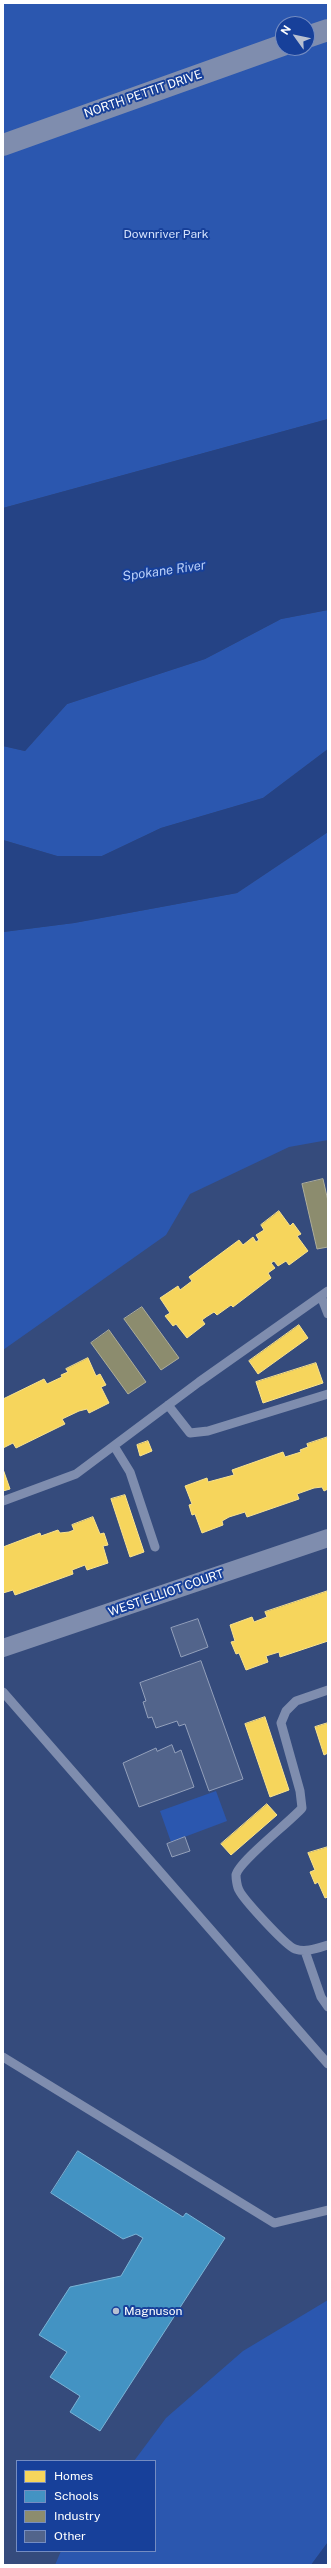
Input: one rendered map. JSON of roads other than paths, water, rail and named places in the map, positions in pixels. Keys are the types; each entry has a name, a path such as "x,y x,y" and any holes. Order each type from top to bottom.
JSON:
{"street":[{"path":"315,34 328,30"},
{"name":"NORTH PETTIT DRIVE","path":"3,145 275,48"},
{"name":"WEST ELLIOT COURT","path":"3,1648 328,1538"}],"lane":[{"path":"3,1501 76,1474 168,1405 324,1294 328,1314"},
{"path":"168,1405 190,1433 208,1431 328,1394"},
{"path":"114,1446 130,1472 155,1547"},
{"path":"328,1690 296,1701 286,1711 281,1723 300,1791 302,1808 289,1824 244,1862 236,1875 238,1890 282,1940 294,1949 305,1951 328,1945"},
{"path":"3,1692 328,2064"},
{"path":"305,1951 321,1996 328,2007"},
{"path":"3,2057 274,2223 328,2210"}],"water":[{"name":"Spokane River","path":"328,419 328,610 281,619 205,659 67,704 25,751 3,746 3,508"},
{"path":"328,749 328,832 237,893 74,923 3,932 3,840 57,856 102,856 161,828 263,798"},
{"path":"328,2542 328,2565 311,2565"}],"place":[{"name":"Magnuson","path":"116,2311"}],"park label":[{"name":"Downriver Park","path":"166,234"}]}
